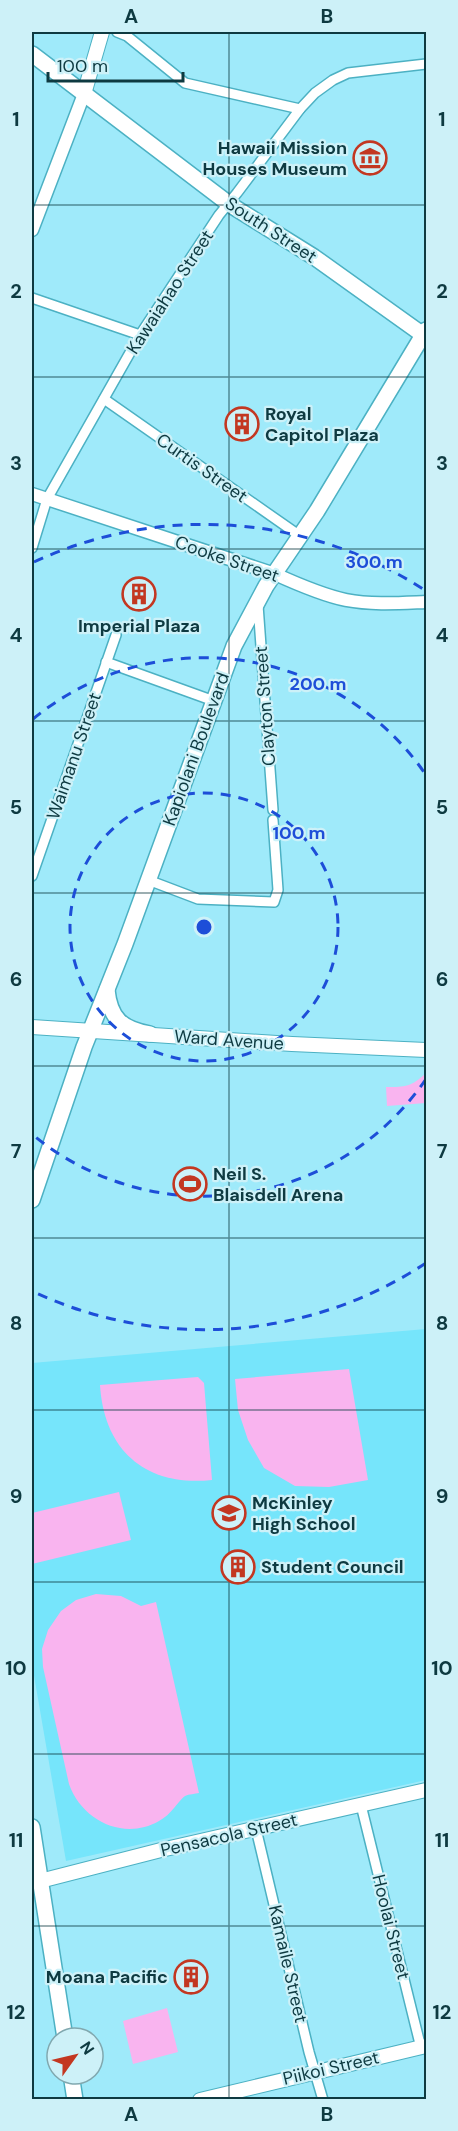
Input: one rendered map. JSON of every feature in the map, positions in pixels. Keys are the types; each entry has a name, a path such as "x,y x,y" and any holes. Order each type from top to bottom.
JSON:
{"main road":[{"path":"84,94 102,32"},
{"name":"South Street","path":"32,54 229,204 314,257 426,334"},
{"name":"Kapiolani Boulevard","path":"32,1200 90,1031 234,646 275,574 317,511 426,334"},
{"path":"107,990 110,1010 117,1020 127,1028 150,1034"},
{"name":"Ward Avenue","path":"32,1028 426,1050"},
{"name":"Pensacola Street","path":"36,1882 426,1790"},
{"path":"32,1827 36,1882 63,2026"},
{"name":"Piikoi Street","path":"200,2100 222,2097 315,2071 424,2047"}],"street":[{"path":"117,32 127,36 185,83 300,109"},
{"name":"Kawaiahao Street","path":"32,548 47,499 140,335 219,215 300,109 315,93 348,73 426,64"},
{"path":"32,230 84,94"},
{"path":"32,298 140,335"},
{"name":"Curtis Street","path":"104,399 300,536"},
{"name":"Cooke Street","path":"32,494 275,574 346,600 386,603 426,602"},
{"name":"Clayton Street","path":"148,880 198,899 274,902 278,890 258,602"},
{"name":"Waimanu Street","path":"32,876 116,635"},
{"path":"106,662 214,701"},
{"name":"Hoolai Street","path":"361,1805 424,2047"},
{"name":"Kamaile Street","path":"256,1829 323,2100"}],"shaded area":[{"path":"426,1073 426,1103 387,1106 386,1087 408,1085"},
{"name":"McKinley High School","path":"426,1329 426,1780 66,1861 32,1664 32,1363"},
{"path":"349,1369 368,1480 329,1487 295,1486 264,1468 248,1440 238,1410 235,1379"},
{"path":"198,1377 204,1383 212,1480 188,1481 167,1477 133,1460 120,1446 110,1429 103,1408 100,1385"},
{"path":"119,1492 131,1540 32,1564 32,1513"},
{"path":"96,1594 121,1596 141,1606 156,1602 199,1793 185,1796 171,1812 146,1827 132,1829 106,1824 94,1817 75,1797 69,1784 43,1667 42,1649 48,1630 61,1611 76,1600"},
{"path":"167,2008 178,2052 133,2064 123,2021"}],"place":[{"name":"Hawaii Mission Houses Museum","path":"370,158"},
{"name":"Royal Capitol Plaza","path":"242,424"},
{"name":"Imperial Plaza","path":"139,594"},
{"name":"Neil S. Blaisdell Arena","path":"190,1184"},
{"name":"McKinley High School","path":"229,1513"},
{"name":"Student Council","path":"238,1567"},
{"name":"Moana Pacific","path":"191,1977"}]}
